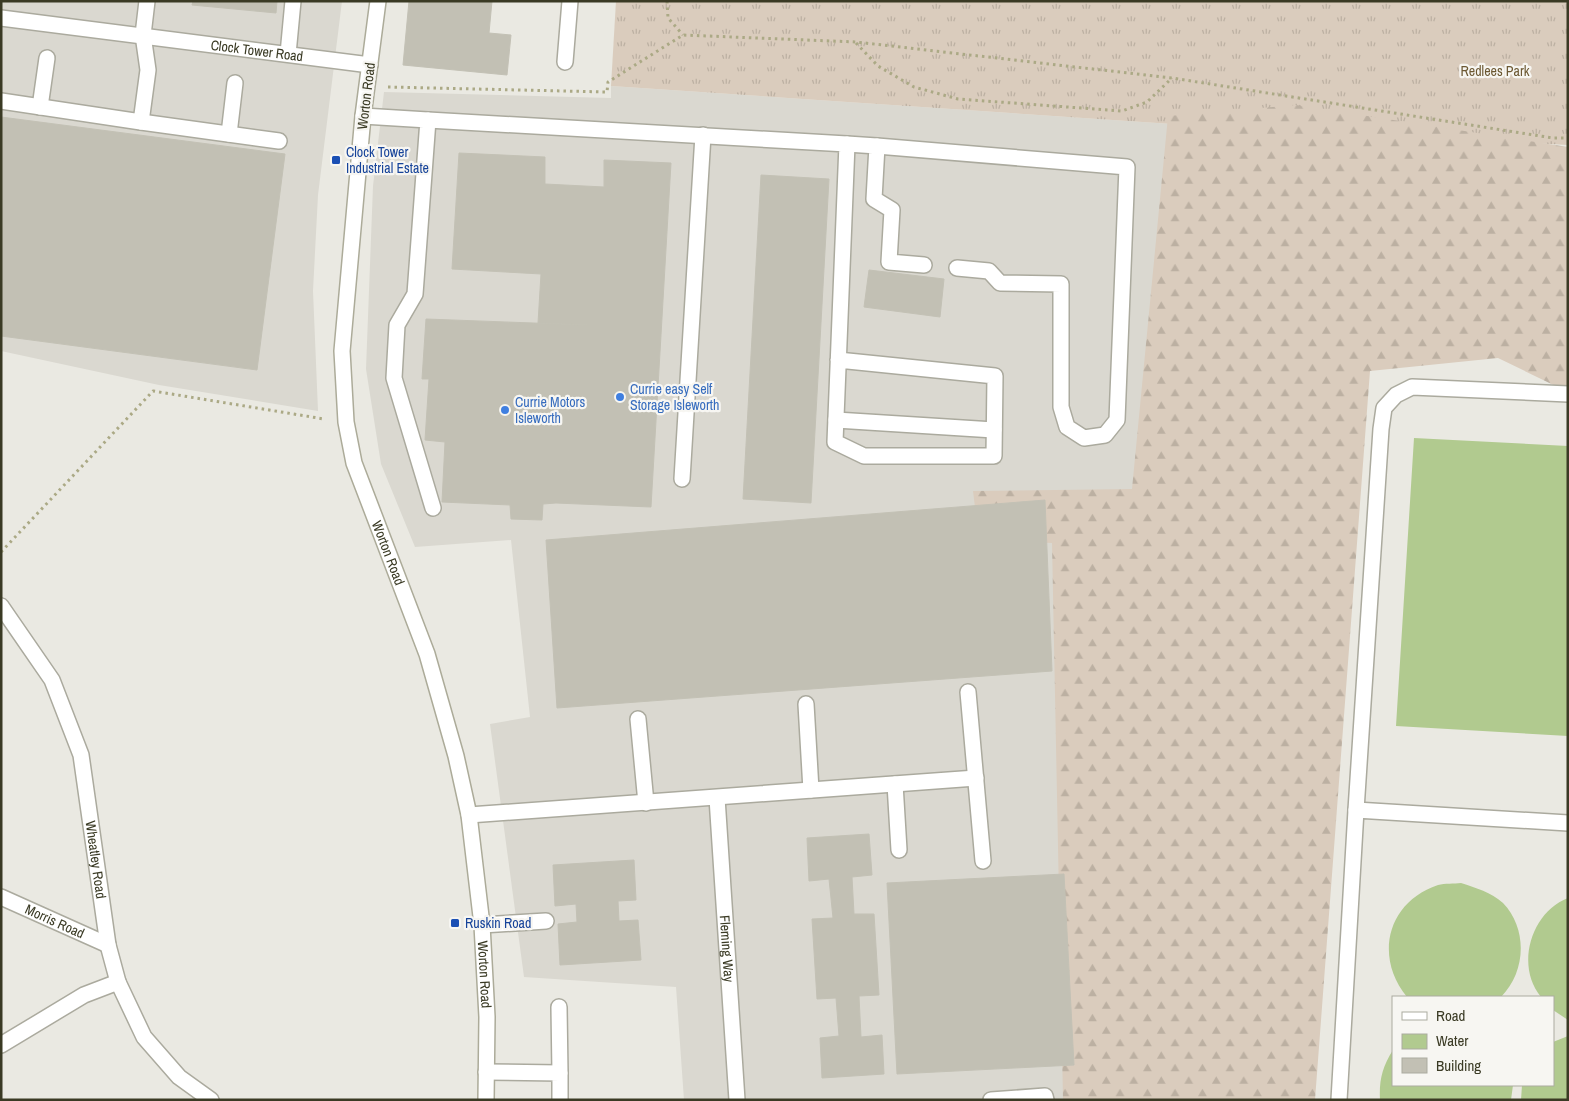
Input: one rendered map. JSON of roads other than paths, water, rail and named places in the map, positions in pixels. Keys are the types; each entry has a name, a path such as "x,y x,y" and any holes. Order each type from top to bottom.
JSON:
{"street":[{"path":"141,122 148,60 143,35 147,1"},
{"path":"288,54 294,1"},
{"name":"Worton Road","path":"378,1 363,116 342,351 346,422 354,463 427,654 456,756 469,815 482,925 487,1017 486,1100"},
{"path":"565,62 570,1"},
{"name":"Clock Tower Road","path":"1,18 370,65"},
{"path":"40,107 47,58"},
{"path":"229,134 236,83"},
{"path":"1,101 279,141"},
{"path":"363,116 847,144 1127,166 1117,420 1105,435 1084,438 1067,427 1061,407 1060,284 1000,283 989,271 957,268"},
{"path":"428,120 415,294 397,325 394,378 433,508"},
{"path":"682,479 703,135"},
{"path":"838,360 995,376 994,456 864,456 835,442 838,360 847,144"},
{"path":"877,146 874,199 892,210 889,262 924,265"},
{"path":"1339,1100 1356,810 1384,408 1396,395 1412,387 1568,394"},
{"path":"836,420 994,430"},
{"name":"Wheatley Road","path":"1,606 52,680 81,755 108,945 118,982 144,1037 179,1077 211,1100"},
{"path":"968,692 983,861"},
{"path":"806,704 811,790"},
{"path":"638,719 646,802"},
{"path":"469,815 976,778"},
{"path":"896,784 899,850"},
{"name":"Fleming Way","path":"717,798 737,1100"},
{"path":"1356,810 1568,823"},
{"name":"Morris Road","path":"1,897 108,945"},
{"path":"482,925 546,921"},
{"path":"1,1045 84,996 118,982"},
{"path":"559,1007 560,1100"},
{"path":"486,1072 560,1073"},
{"path":"991,1100 1045,1096 1046,1100"}],"water":[{"path":"1414,438 1568,446 1568,736 1396,726"},
{"path":"1461,883 1483,891 1503,903 1511,913 1517,925 1521,950 1515,975 1502,996 1406,996 1397,981 1391,965 1389,948 1391,932 1397,917 1407,904 1421,893 1444,884"},
{"path":"1568,898 1568,1020 1554,1011 1554,996 1540,996 1533,984 1529,970 1528,956 1536,927 1555,905"},
{"path":"1568,1036 1568,1100 1521,1100 1522,1086 1554,1086 1554,1042"},
{"path":"1392,1052 1392,1086 1513,1086 1511,1100 1380,1100 1382,1074"}],"place":[{"name":"Clock Tower Industrial Estate","path":"336,160"},
{"name":"Currie easy Self Storage Isleworth","path":"620,397"},
{"name":"Currie Motors Isleworth","path":"505,410"},
{"name":"Ruskin Road","path":"455,923"}],"park label":[{"name":"Redlees Park","path":"1495,71"}]}
